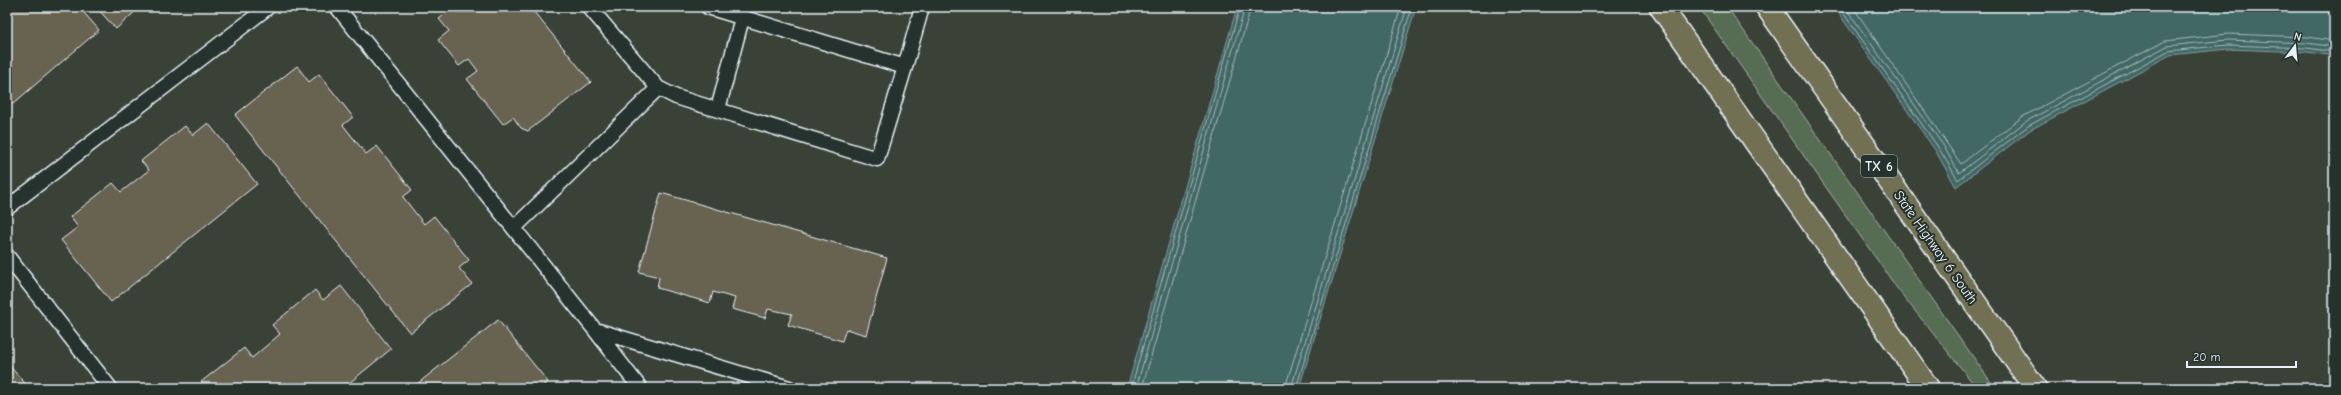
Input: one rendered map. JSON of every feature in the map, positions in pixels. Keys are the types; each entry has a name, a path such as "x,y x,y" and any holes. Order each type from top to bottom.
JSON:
{"highway":[{"path":"1661,7 1928,388"},
{"name":"State Highway 6 South","path":"1767,7 2035,388"}],"lane":[{"path":"7,208 268,7"},
{"path":"337,7 640,388"},
{"path":"589,7 658,88 676,97 877,159 922,7"},
{"path":"708,7 905,67"},
{"path":"718,110 742,18"},
{"path":"514,228 658,88"},
{"path":"7,256 110,388"},
{"path":"595,330 789,388"}],"green space":[{"path":"1699,7 1727,7 1995,388 1977,388 1899,291"}],"water":[{"path":"1237,7 1416,7 1299,388 1127,388"},
{"path":"1834,7 2334,7 2334,56 2307,52 2228,49 2170,55 2030,130 1956,187 1935,150"}],"building":[{"path":"7,7 79,7 99,30 7,109"},
{"path":"96,7 140,7 116,29"},
{"path":"454,7 530,7 591,82 528,131 521,128 513,117 503,124 467,79 478,71 469,59 459,66 438,40 449,31 439,19"},
{"path":"297,66 309,82 319,74 353,117 343,125 366,154 377,146 412,190 403,197 424,224 434,216 469,260 459,268 472,284 410,333 235,115"},
{"path":"208,123 257,184 111,302 61,240 78,227 70,217 113,183 121,192 149,170 141,161 185,126 193,135"},
{"path":"661,193 887,258 866,335 846,329 842,341 788,325 792,314 768,309 765,318 732,309 735,298 713,292 710,303 657,288 659,277 639,272"},
{"path":"341,286 391,349 343,388 205,388 201,382 244,348 252,358 280,334 272,325 315,290 323,300"},
{"path":"498,320 548,382 540,388 412,388"},
{"path":"7,363 29,388 7,388"}]}
